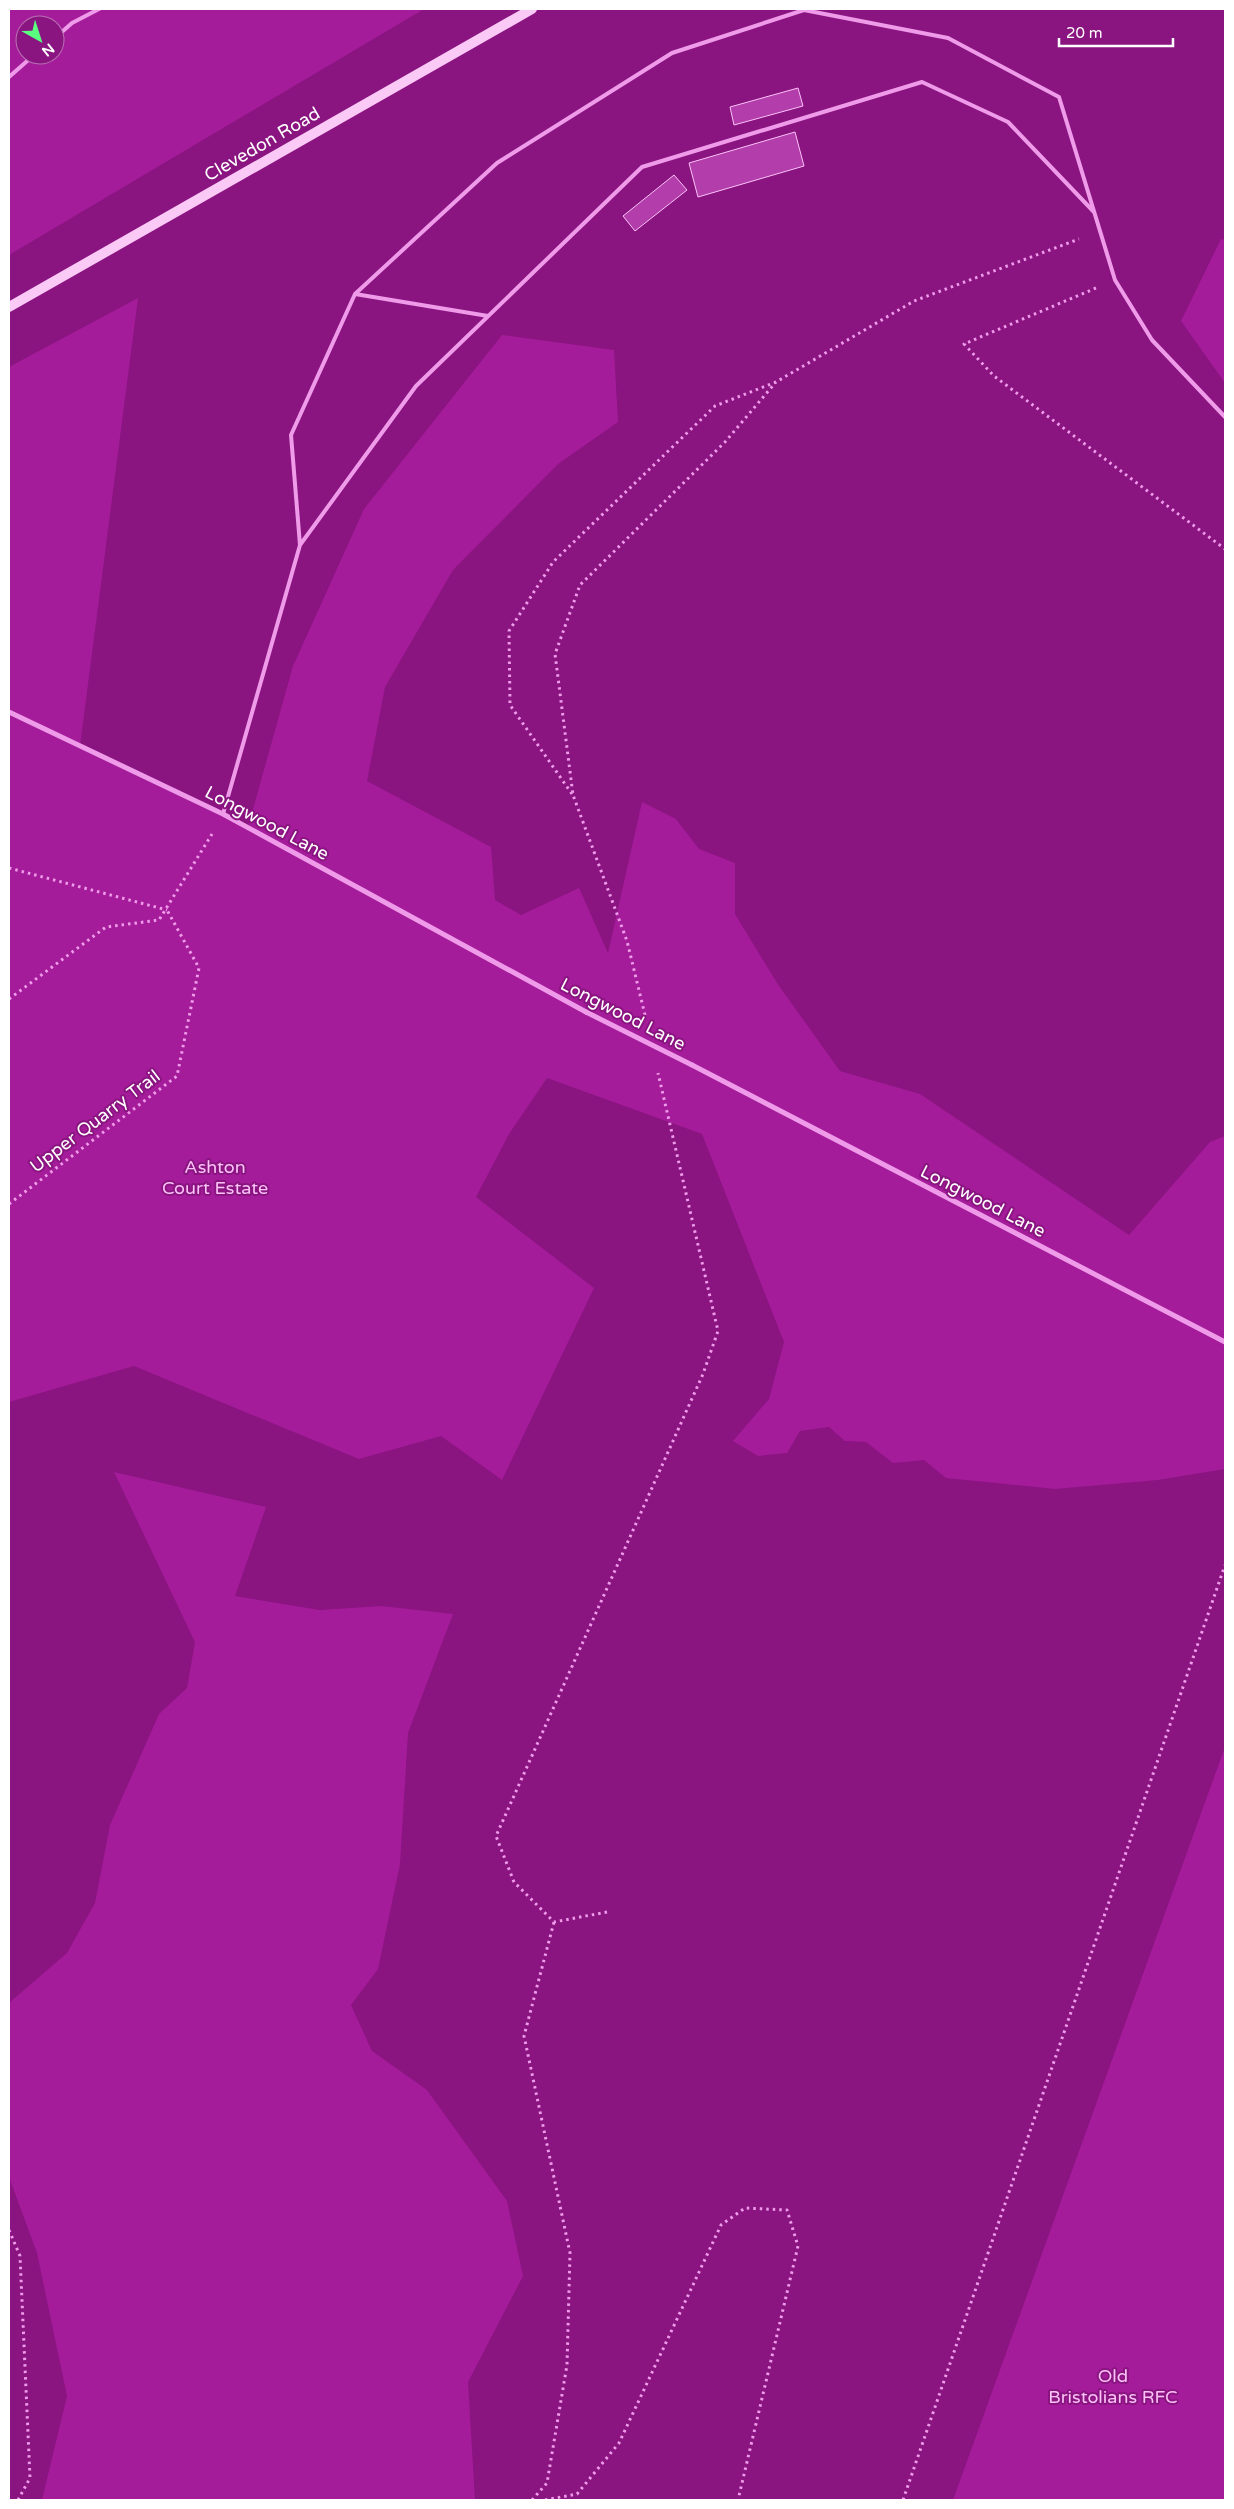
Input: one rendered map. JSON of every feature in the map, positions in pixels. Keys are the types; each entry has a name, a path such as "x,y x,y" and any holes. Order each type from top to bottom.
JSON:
{"main road":[{"name":"Clevedon Road","path":"9,307 532,9"}],"street":[{"name":"Longwood Lane","path":"9,712 223,814 586,1012 692,1065 1225,1342"}],"lane":[{"path":"65,29 72,23 99,9"},
{"path":"300,545 291,435 354,294 497,163 663,58 672,53 804,10 948,38 1058,98 1096,214 1115,280 1152,340 1225,417"},
{"path":"9,77 23,65"},
{"path":"223,814 300,545 416,386 642,167 922,82 1008,122 1096,214"},
{"path":"354,294 488,316"}],"path":[{"path":"573,795 510,705 509,631 553,562 715,406 776,382 914,301 1101,231"},
{"path":"1115,280 964,344 994,376 1225,549"},
{"path":"646,1018 627,940 573,795 555,654 580,585 725,442 776,382"},
{"path":"9,999 106,927 159,920 167,910 223,814"},
{"path":"9,868 167,910"},
{"name":"Upper Quarry Trail","path":"9,1204 176,1076 199,968 167,910"},
{"path":"554,1922 514,1882 496,1836 703,1374 718,1331 657,1067"},
{"path":"902,2500 1225,1565"},
{"path":"554,1922 607,1912"},
{"path":"532,2500 547,2483 567,2365 570,2253 524,2036 554,1922"},
{"path":"545,2500 577,2494 619,2443 721,2225 745,2208 787,2210 798,2246 738,2500"},
{"path":"9,2230 20,2256 30,2478 18,2500"}],"green space":[{"path":"9,9 424,9 9,255"},
{"path":"1221,239 1225,240 1225,383 1181,321"},
{"name":"Ashton Court Estate","path":"138,298 80,746 248,827 293,666 364,509 502,335 614,350 618,422 558,464 453,570 385,687 367,781 491,847 495,900 521,915 579,888 608,953 642,802 676,819 699,849 735,863 735,914 777,983 840,1071 920,1094 1129,1235 1210,1142 1225,1136 1225,1469 1158,1480 1055,1489 946,1478 924,1460 893,1463 866,1442 845,1441 829,1427 800,1431 787,1453 758,1456 733,1441 769,1399 784,1342 702,1134 547,1078 509,1134 476,1197 594,1288 502,1480 441,1436 359,1459 134,1366 9,1402 9,367"},
{"path":"114,1472 266,1507 235,1596 320,1610 382,1606 453,1614 408,1733 400,1864 378,1969 351,2005 372,2051 427,2090 507,2201 523,2276 468,2382 475,2500 42,2500 67,2396 37,2253 9,2177 9,2003 67,1953 95,1903 110,1825 159,1714 187,1688 195,1642"},
{"name":"Old Bristolians RFC","path":"1225,1747 1225,2500 953,2500"}],"building":[{"path":"798,88 803,106 734,125 730,107"},
{"path":"795,132 804,166 698,197 689,163"},
{"path":"674,175 687,190 635,231 623,216"}]}
